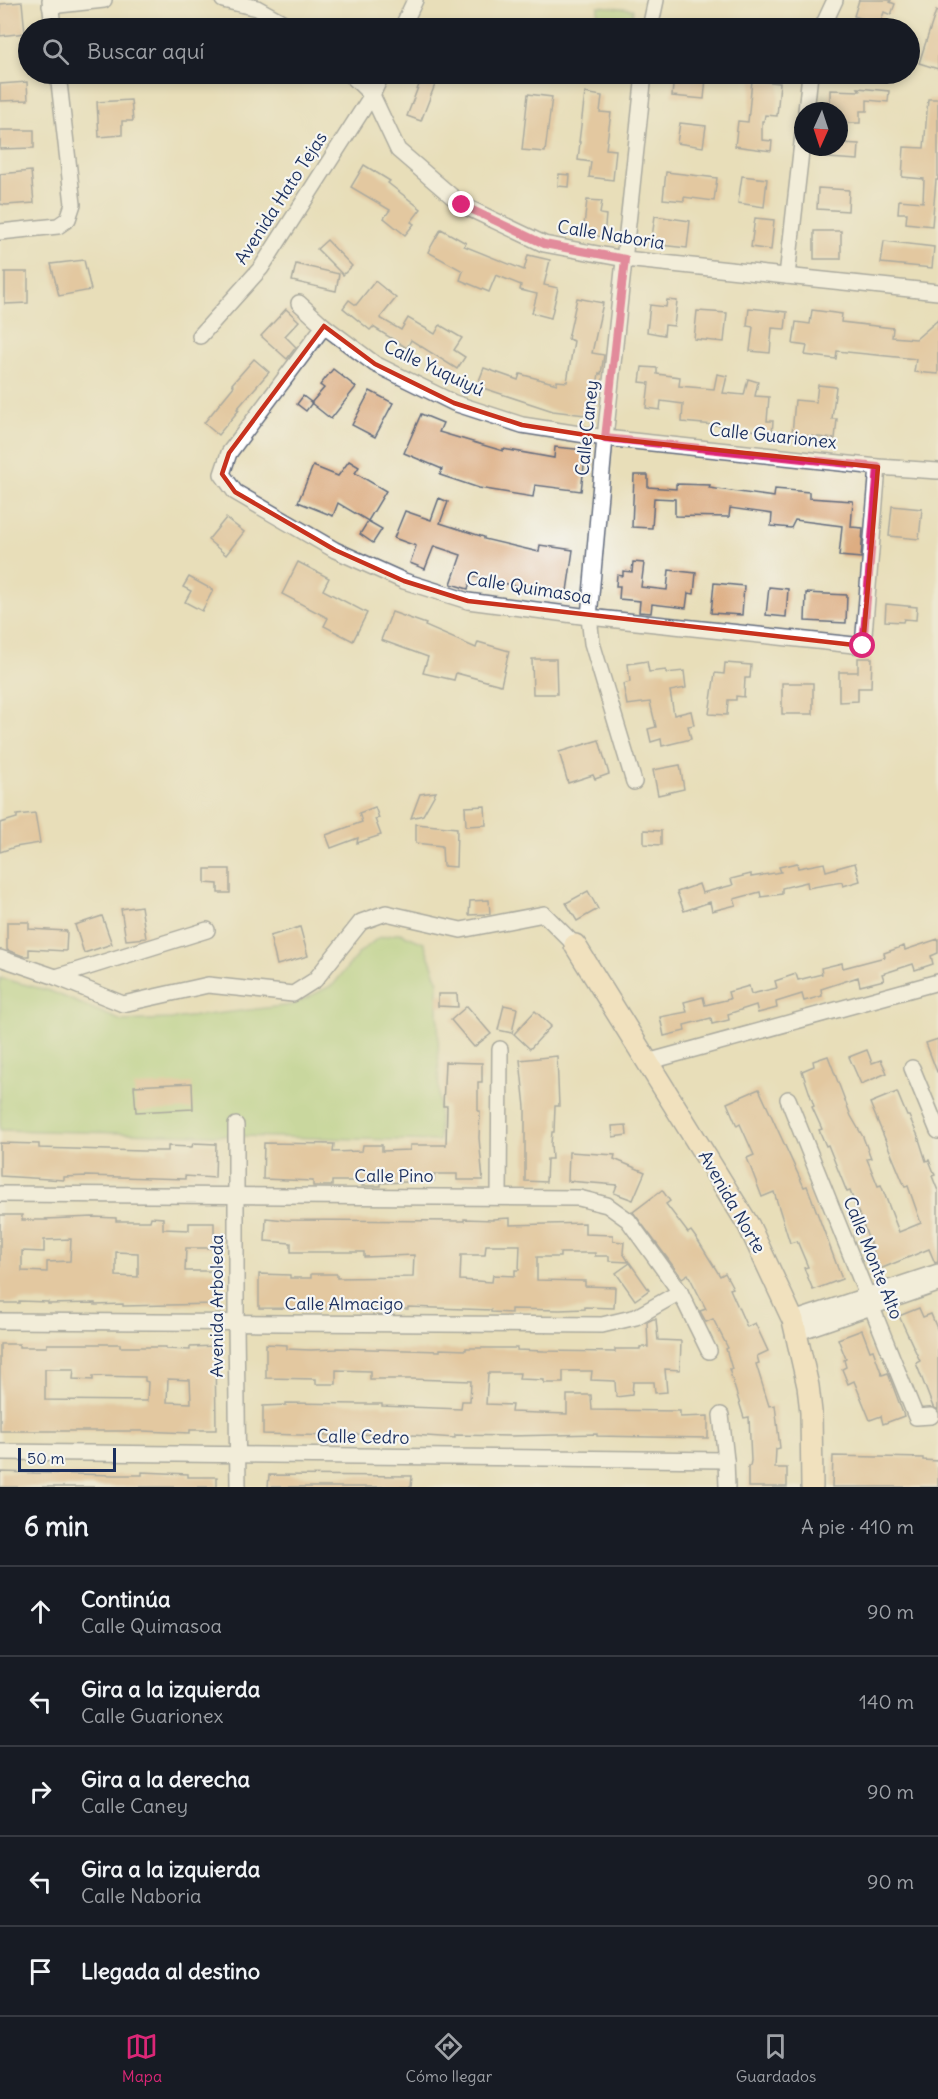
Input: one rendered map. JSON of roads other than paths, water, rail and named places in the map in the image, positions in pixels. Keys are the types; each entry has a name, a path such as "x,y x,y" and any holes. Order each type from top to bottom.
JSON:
{"street":[{"path":"52,18 50,3 104,0"},
{"path":"223,0 259,4 279,18"},
{"path":"407,18 415,0"},
{"path":"652,18 656,0"},
{"path":"827,18 835,0"},
{"path":"0,232 58,226 68,219 73,204 59,84"},
{"name":"Calle Naboria","path":"360,84 372,95 398,150 462,205 544,244 625,259 938,292"},
{"name":"Avenida Hato Tejas","path":"200,336 261,268 377,84"},
{"name":"Calle Caney","path":"634,782 592,643 589,617 605,438 643,84"},
{"path":"807,102 809,84"},
{"path":"787,276 801,156"},
{"name":"Calle Yuquiyú","path":"299,303 324,326 375,364 454,403 522,425 605,438"},
{"name":"Calle Quimasoa","path":"324,326 229,453 222,474 235,492 335,550 404,581 468,601 589,617 863,646 878,467"},
{"name":"Calle Guarionex","path":"605,438 878,467 938,471"},
{"path":"0,958 56,976 123,1004 208,985 293,994 315,980 361,922 386,913 461,930 544,914 575,945"},
{"path":"56,976 207,930"},
{"name":"Avenida Norte","path":"575,945 749,1226 795,1326 808,1386 811,1412 812,1487"},
{"path":"647,1062 938,982"},
{"path":"498,1197 501,1049"},
{"path":"912,1068 938,1131"},
{"name":"Calle Monte Alto","path":"788,1099 916,1417 931,1416"},
{"name":"Avenida Arboleda","path":"236,1125 238,1487"},
{"name":"Calle Pino","path":"0,1194 579,1198 607,1205 628,1220 680,1292 710,1351"},
{"path":"870,1302 938,1272"},
{"path":"795,1326 870,1302 938,1284"},
{"name":"Calle Almacigo","path":"0,1321 602,1326 636,1317 680,1292"},
{"path":"721,1415 727,1487"},
{"name":"Calle Cedro","path":"0,1452 726,1461"}]}
